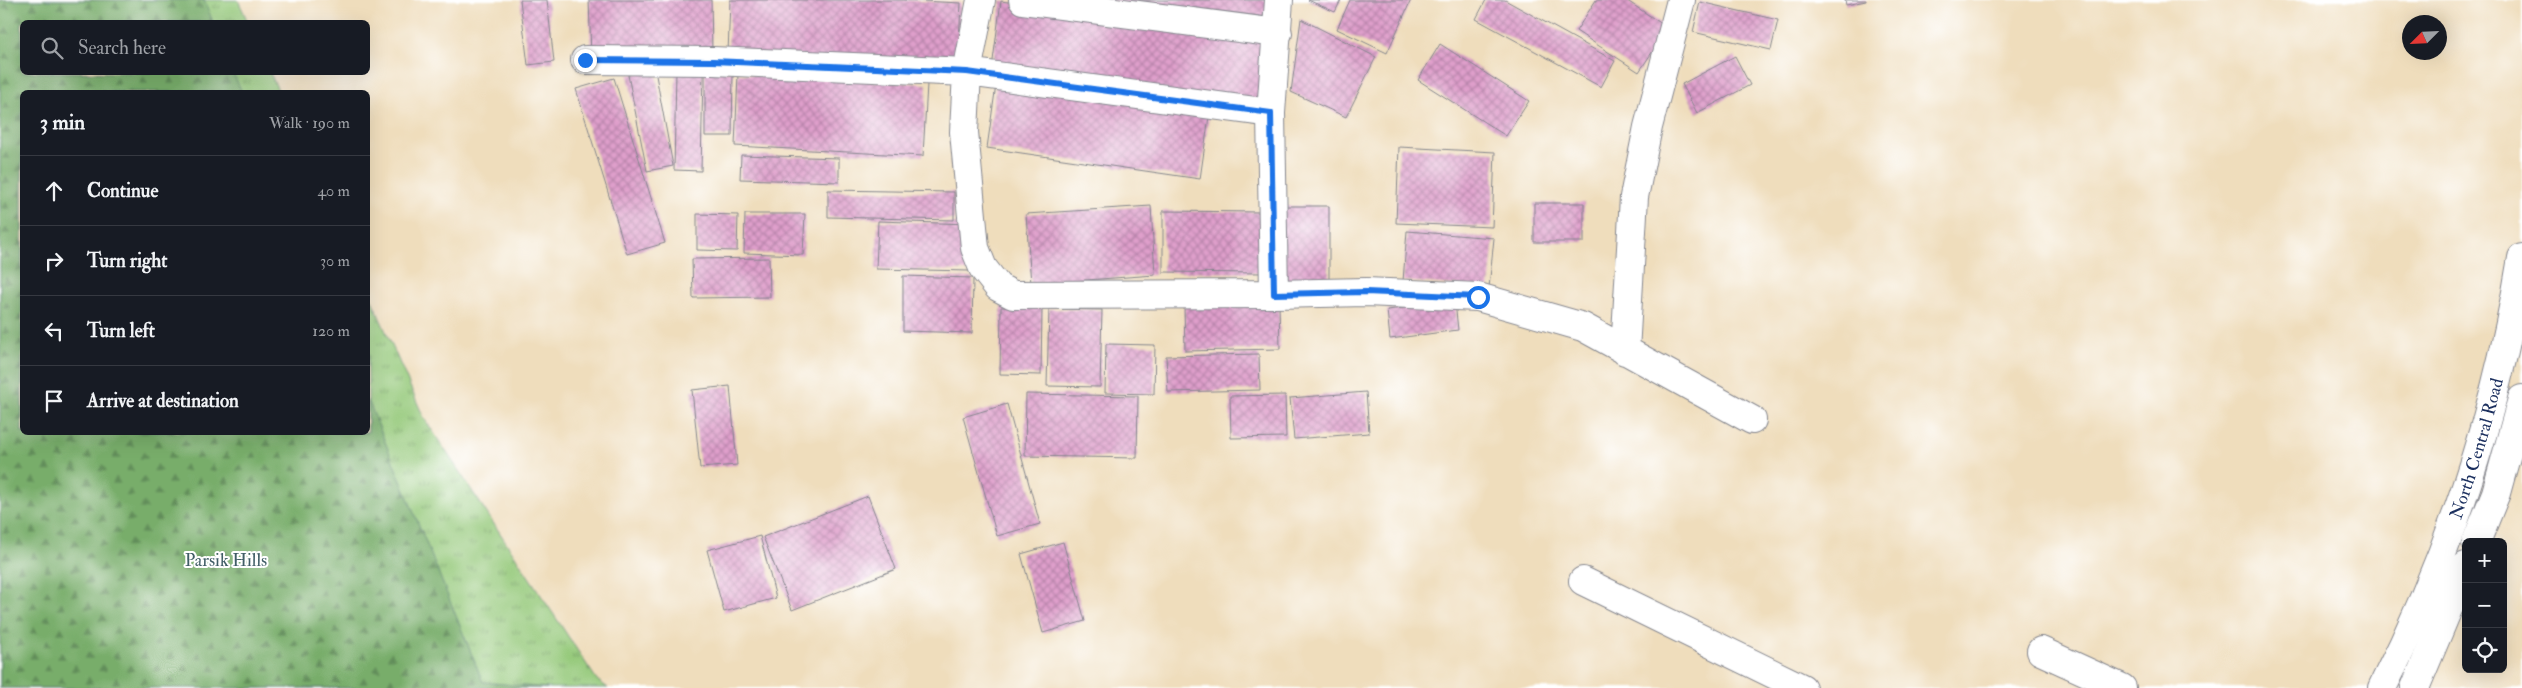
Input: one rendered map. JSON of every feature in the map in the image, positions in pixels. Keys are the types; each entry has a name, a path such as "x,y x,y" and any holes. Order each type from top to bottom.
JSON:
{"street":[{"path":"981,0 967,72 964,132 975,248 983,268 998,286 1013,295 1366,292 1478,297 1583,327 1752,420"},
{"path":"1023,0 1278,33"},
{"path":"1274,294 1271,113 1280,0"},
{"path":"1625,351 1634,197 1648,127 1681,0"},
{"path":"585,60 713,61 967,72 1271,113"},
{"name":"North Central Road","path":"2382,688 2406,640 2444,547 2490,409 2515,304 2522,258"},
{"name":"North Central Road","path":"2478,538 2496,493 2522,399"},
{"path":"2415,688 2462,576"},
{"path":"1583,581 1754,662 1802,688"},
{"path":"2041,651 2122,688"}],"green space":[{"name":"Parsik Hills","path":"0,0 238,0 247,20 20,20 20,75 271,75 278,90 20,90 20,435 370,435 370,296 424,418 597,680 608,688 0,688"},
{"name":"Parsik Hills","path":"0,0 204,0 212,20 20,20 20,75 234,75 241,90 20,90 20,435 370,435 370,405 483,682 547,688 0,688"}],"building":[{"path":"520,0 547,0 554,62 528,65"},
{"path":"589,0 711,0 712,52 591,56"},
{"path":"730,0 900,0 961,3 958,65 728,54"},
{"path":"1092,0 1270,0 1268,23"},
{"path":"1308,0 1341,0 1335,12"},
{"path":"1350,0 1411,0 1387,53 1337,29"},
{"path":"1486,0 1505,0 1615,61 1601,87 1476,19"},
{"path":"1596,0 1626,0 1668,28 1639,72 1576,31"},
{"path":"1845,0 1866,0 1866,1 1846,5"},
{"path":"1001,1 1269,40 1260,107 992,68"},
{"path":"1700,2 1778,20 1771,50 1693,32"},
{"path":"1301,19 1376,57 1346,117 1291,92"},
{"path":"1440,44 1529,101 1506,136 1418,80"},
{"path":"1735,56 1750,85 1697,113 1682,84"},
{"path":"655,70 673,166 647,171 628,75"},
{"path":"676,71 703,71 701,171 674,170"},
{"path":"705,71 733,72 732,136 705,136"},
{"path":"738,74 927,84 923,156 735,146"},
{"path":"614,78 665,243 627,254 576,89"},
{"path":"997,78 1210,109 1200,179 987,148"},
{"path":"1399,147 1495,152 1492,227 1396,223"},
{"path":"741,155 839,158 839,182 740,179"},
{"path":"828,190 954,192 954,220 828,217"},
{"path":"1534,203 1584,203 1584,242 1534,242"},
{"path":"1151,206 1155,275 1031,284 1026,214"},
{"path":"1278,206 1329,206 1329,287 1280,287"},
{"path":"1163,211 1261,212 1261,273 1163,272"},
{"path":"697,214 738,215 737,251 697,250"},
{"path":"745,214 805,214 803,255 744,253"},
{"path":"878,221 970,224 969,271 876,269"},
{"path":"1407,231 1494,238 1489,288 1403,281"},
{"path":"769,258 770,297 693,298 692,259"},
{"path":"903,276 973,278 972,333 903,331"},
{"path":"1455,302 1458,330 1390,339 1387,310"},
{"path":"1279,304 1280,349 1185,351 1184,306"},
{"path":"1001,307 1042,308 1041,375 1000,374"},
{"path":"1049,309 1102,310 1100,387 1047,386"},
{"path":"1106,344 1155,345 1154,394 1105,393"},
{"path":"1259,354 1260,390 1168,392 1166,356"},
{"path":"730,386 737,465 700,468 692,390"},
{"path":"1366,392 1369,433 1294,439 1290,398"},
{"path":"1026,394 1138,396 1137,458 1025,456"},
{"path":"1285,395 1286,437 1231,438 1230,396"},
{"path":"1007,404 1040,524 997,536 963,417"},
{"path":"868,496 896,569 792,610 763,537"},
{"path":"760,536 776,598 724,612 707,550"},
{"path":"1063,542 1085,621 1043,633 1021,554"}],"route":[{"path":"585,60 713,61 967,72 1271,113 1274,294 1366,292 1478,297"}]}
